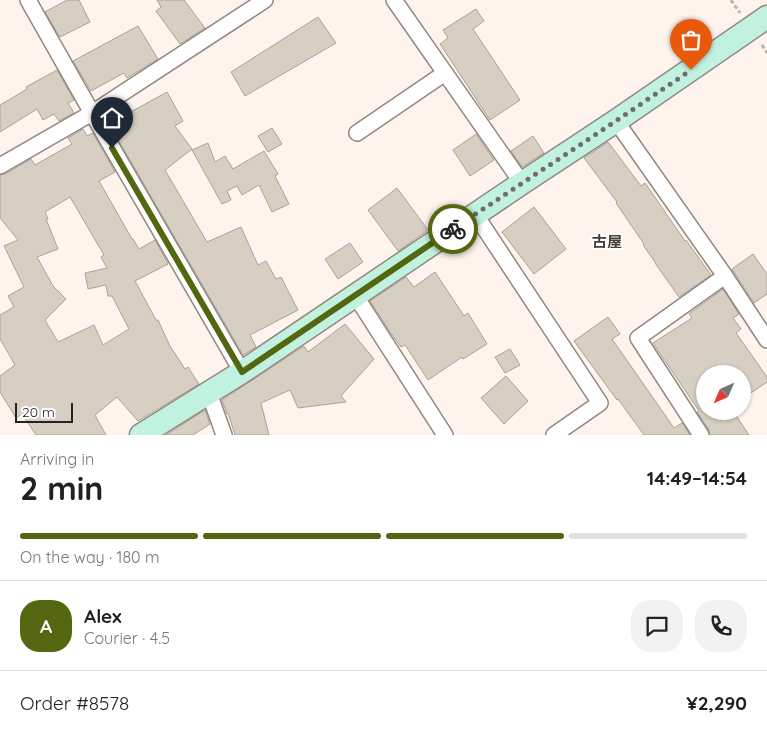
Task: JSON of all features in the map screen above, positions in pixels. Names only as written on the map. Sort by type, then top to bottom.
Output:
[{"type":"main road","points":[[141,435],[242,372],[522,182],[616,121],[767,17]]},
{"type":"street","points":[[28,0],[242,372]]},
{"type":"street","points":[[0,166],[92,113],[265,0]]},
{"type":"street","points":[[394,0],[522,182]]},
{"type":"street","points":[[357,133],[446,74]]},
{"type":"street","points":[[616,121],[725,276],[767,340]]},
{"type":"street","points":[[476,214],[600,402],[554,435]]},
{"type":"street","points":[[701,435],[638,338],[725,276]]},
{"type":"street","points":[[356,295],[445,435]]},
{"type":"street","points":[[209,393],[224,435]]},
{"type":"building","points":[[67,0],[79,0],[90,22],[60,37],[45,12]]},
{"type":"building","points":[[157,0],[184,0],[205,28],[180,44],[156,11],[161,7]]},
{"type":"building","points":[[476,9],[484,21],[473,29],[520,100],[490,120],[440,44],[448,38],[443,30]]},
{"type":"building","points":[[318,17],[336,43],[245,96],[231,72]]},
{"type":"building","points":[[138,26],[158,59],[127,78],[124,73],[91,91],[73,61]]},
{"type":"building","points":[[57,70],[74,100],[68,103],[74,113],[59,121],[54,114],[43,120],[37,109],[0,132],[0,105],[27,89],[26,87]]},
{"type":"building","points":[[167,92],[183,121],[175,126],[192,149],[165,170],[207,242],[241,227],[258,265],[266,261],[276,279],[281,277],[298,310],[250,335],[256,347],[243,355],[109,124]]},
{"type":"building","points":[[272,128],[282,144],[268,152],[258,136]]},
{"type":"building","points":[[83,129],[87,136],[93,133],[115,172],[99,181],[132,239],[139,249],[155,240],[168,264],[135,281],[156,320],[158,320],[170,346],[185,369],[188,367],[199,384],[138,421],[117,397],[95,415],[106,435],[36,435],[22,414],[16,418],[0,392],[0,376],[15,365],[0,339],[0,315],[14,307],[8,296],[24,287],[4,246],[18,240],[0,218],[0,175],[31,159],[35,165],[72,144],[68,138]],"holes":[[[70,197],[104,255],[101,257],[107,268],[85,273],[88,289],[106,285],[108,296],[112,296],[129,329],[103,345],[94,325],[58,342],[45,320],[66,299],[53,286],[37,257],[58,249],[45,212]]]},
{"type":"building","points":[[476,134],[494,160],[470,176],[453,150]]},
{"type":"building","points":[[533,136],[544,153],[522,167],[511,151]]},
{"type":"building","points":[[608,142],[641,186],[645,183],[711,275],[679,297],[643,245],[617,202],[584,158]]},
{"type":"building","points":[[208,143],[215,162],[225,156],[233,169],[264,151],[278,174],[275,176],[289,204],[272,212],[259,185],[242,195],[237,186],[227,191],[231,200],[222,204],[192,150]]},
{"type":"building","points":[[397,188],[428,230],[398,251],[368,210]]},
{"type":"building","points":[[534,207],[566,249],[534,274],[502,232]]},
{"type":"building","points":[[350,243],[363,262],[338,279],[325,259]]},
{"type":"building","points":[[753,254],[767,274],[767,294],[754,303],[732,269]]},
{"type":"building","points":[[435,272],[464,316],[468,313],[487,344],[463,359],[462,357],[428,380],[405,345],[401,347],[392,335],[370,301],[406,277],[414,287]]},
{"type":"building","points":[[723,289],[739,314],[733,318],[741,329],[736,333],[767,377],[767,382],[751,393],[751,365],[696,365],[696,407],[653,343],[692,318],[689,314]]},
{"type":"building","points":[[608,317],[620,334],[612,339],[674,428],[682,423],[690,435],[644,435],[574,341]]},
{"type":"building","points":[[345,324],[374,359],[341,396],[346,402],[298,408],[290,390],[261,403],[269,435],[235,435],[222,400],[304,346],[308,352]]},
{"type":"building","points":[[510,349],[520,365],[505,373],[495,357]]},
{"type":"building","points":[[506,376],[528,401],[504,424],[481,398]]},
{"type":"building","points":[[205,410],[210,424],[193,435],[166,435]]},
{"type":"building","points":[[702,420],[739,420],[749,435],[710,435]]},
{"type":"way so far","points":[[453,229],[691,70]]},
{"type":"district","name":"古屋","points":[[607,241]]},
{"type":"route","points":[[112,148],[242,372],[453,229]]}]
